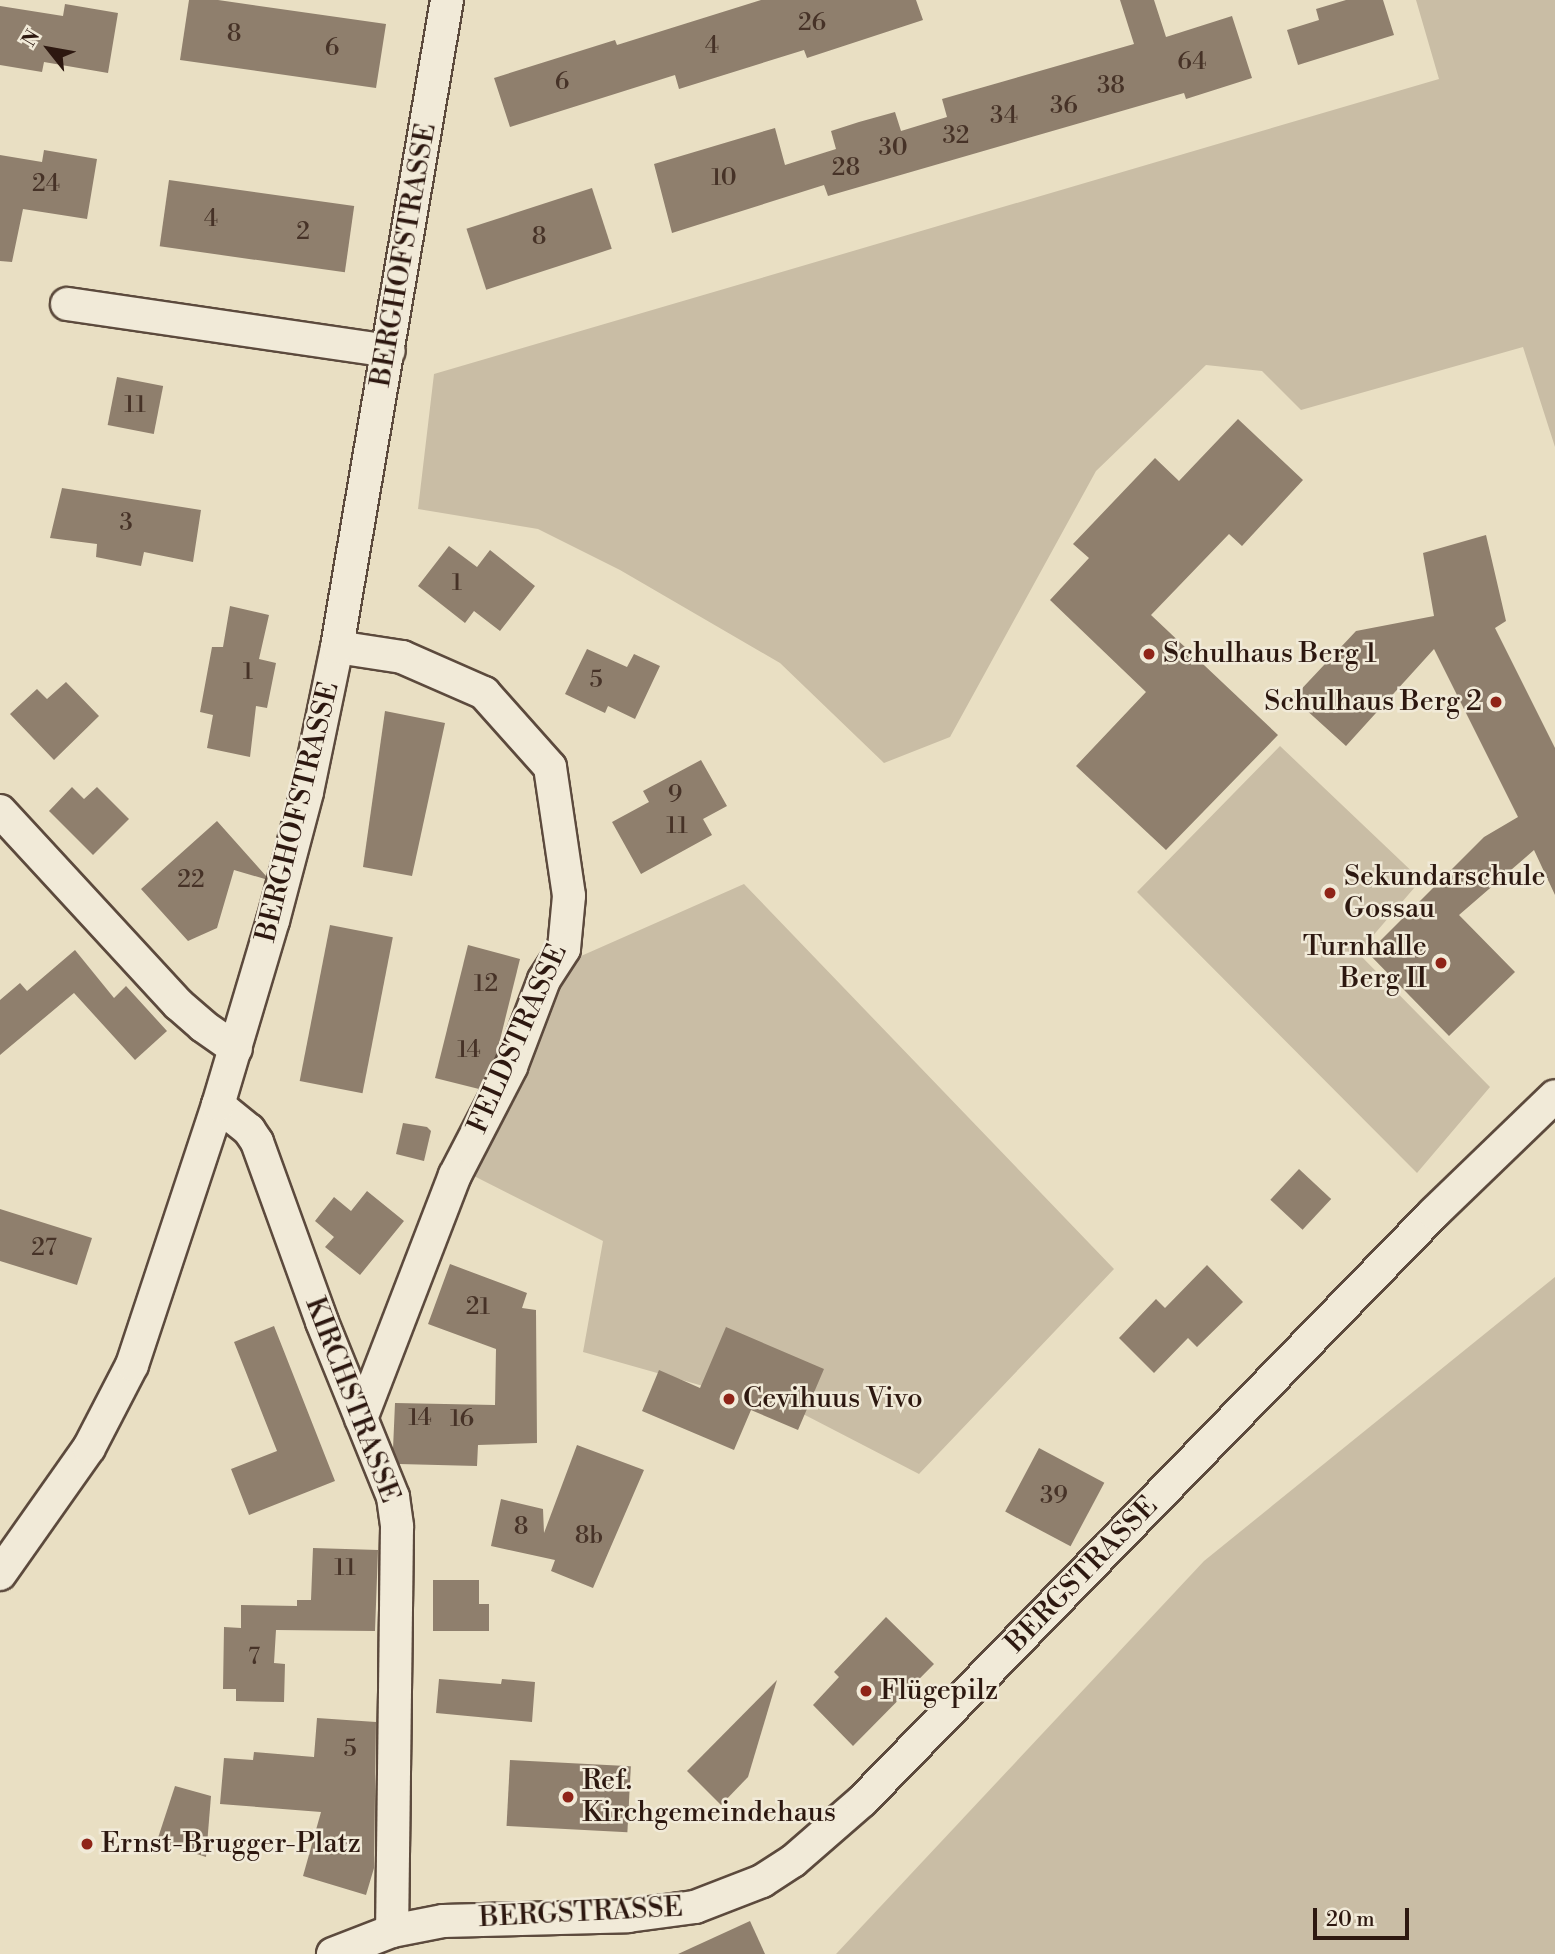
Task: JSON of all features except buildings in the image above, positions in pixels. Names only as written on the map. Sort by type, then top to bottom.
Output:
[{"type":"street","name":"BERGHOFSTRASSE","points":[[0,1574],[89,1448],[124,1385],[148,1324],[236,1049],[292,855],[337,647],[447,0]]},
{"type":"street","points":[[67,304],[389,351]]},
{"type":"street","name":"FELDSTRASSE","points":[[337,647],[402,657],[484,693],[550,767],[569,896],[564,949],[544,979],[511,1067],[455,1175],[361,1419]]},
{"type":"street","points":[[0,811],[178,1004],[236,1049]]},
{"type":"street","name":"BERGSTRASSE","points":[[333,1954],[392,1931],[475,1919],[662,1913],[729,1895],[762,1881],[793,1861],[862,1801],[1434,1213],[1555,1096]]},
{"type":"street","name":"KIRCHSTRASSE","points":[[218,1105],[249,1130],[257,1142],[322,1322],[393,1497],[397,1527],[392,1931]]},
{"type":"shaded area","points":[[1416,0],[1555,0],[1555,447],[1523,347],[1301,410],[1262,371],[1206,365],[1096,471],[950,737],[884,763],[780,663],[620,570],[538,529],[418,509],[434,374],[1439,79]]},
{"type":"shaded area","points":[[1280,746],[1421,880],[1358,953],[1490,1087],[1417,1173],[1137,892]]},
{"type":"shaded area","points":[[744,884],[1114,1269],[919,1474],[805,1415],[583,1352],[603,1241],[472,1175],[531,1058],[572,960]]},
{"type":"shaded area","points":[[1555,1277],[1555,1954],[836,1954],[1204,1561]]},
{"type":"place","name":"Schulhaus Berg 1","points":[[1149,654]]},
{"type":"place","name":"Schulhaus Berg 2","points":[[1496,702]]},
{"type":"place","name":"Sekundarschule Gossau","points":[[1330,893]]},
{"type":"place","name":"Turnhalle Berg II","points":[[1441,963]]},
{"type":"place","name":"Cevihuus Vivo","points":[[729,1399]]},
{"type":"place","name":"Flügepilz","points":[[866,1691]]},
{"type":"place","name":"Ref. Kirchgemeindehaus","points":[[568,1797]]},
{"type":"place","name":"Ernst-Brugger-Platz","points":[[87,1844]]}]
